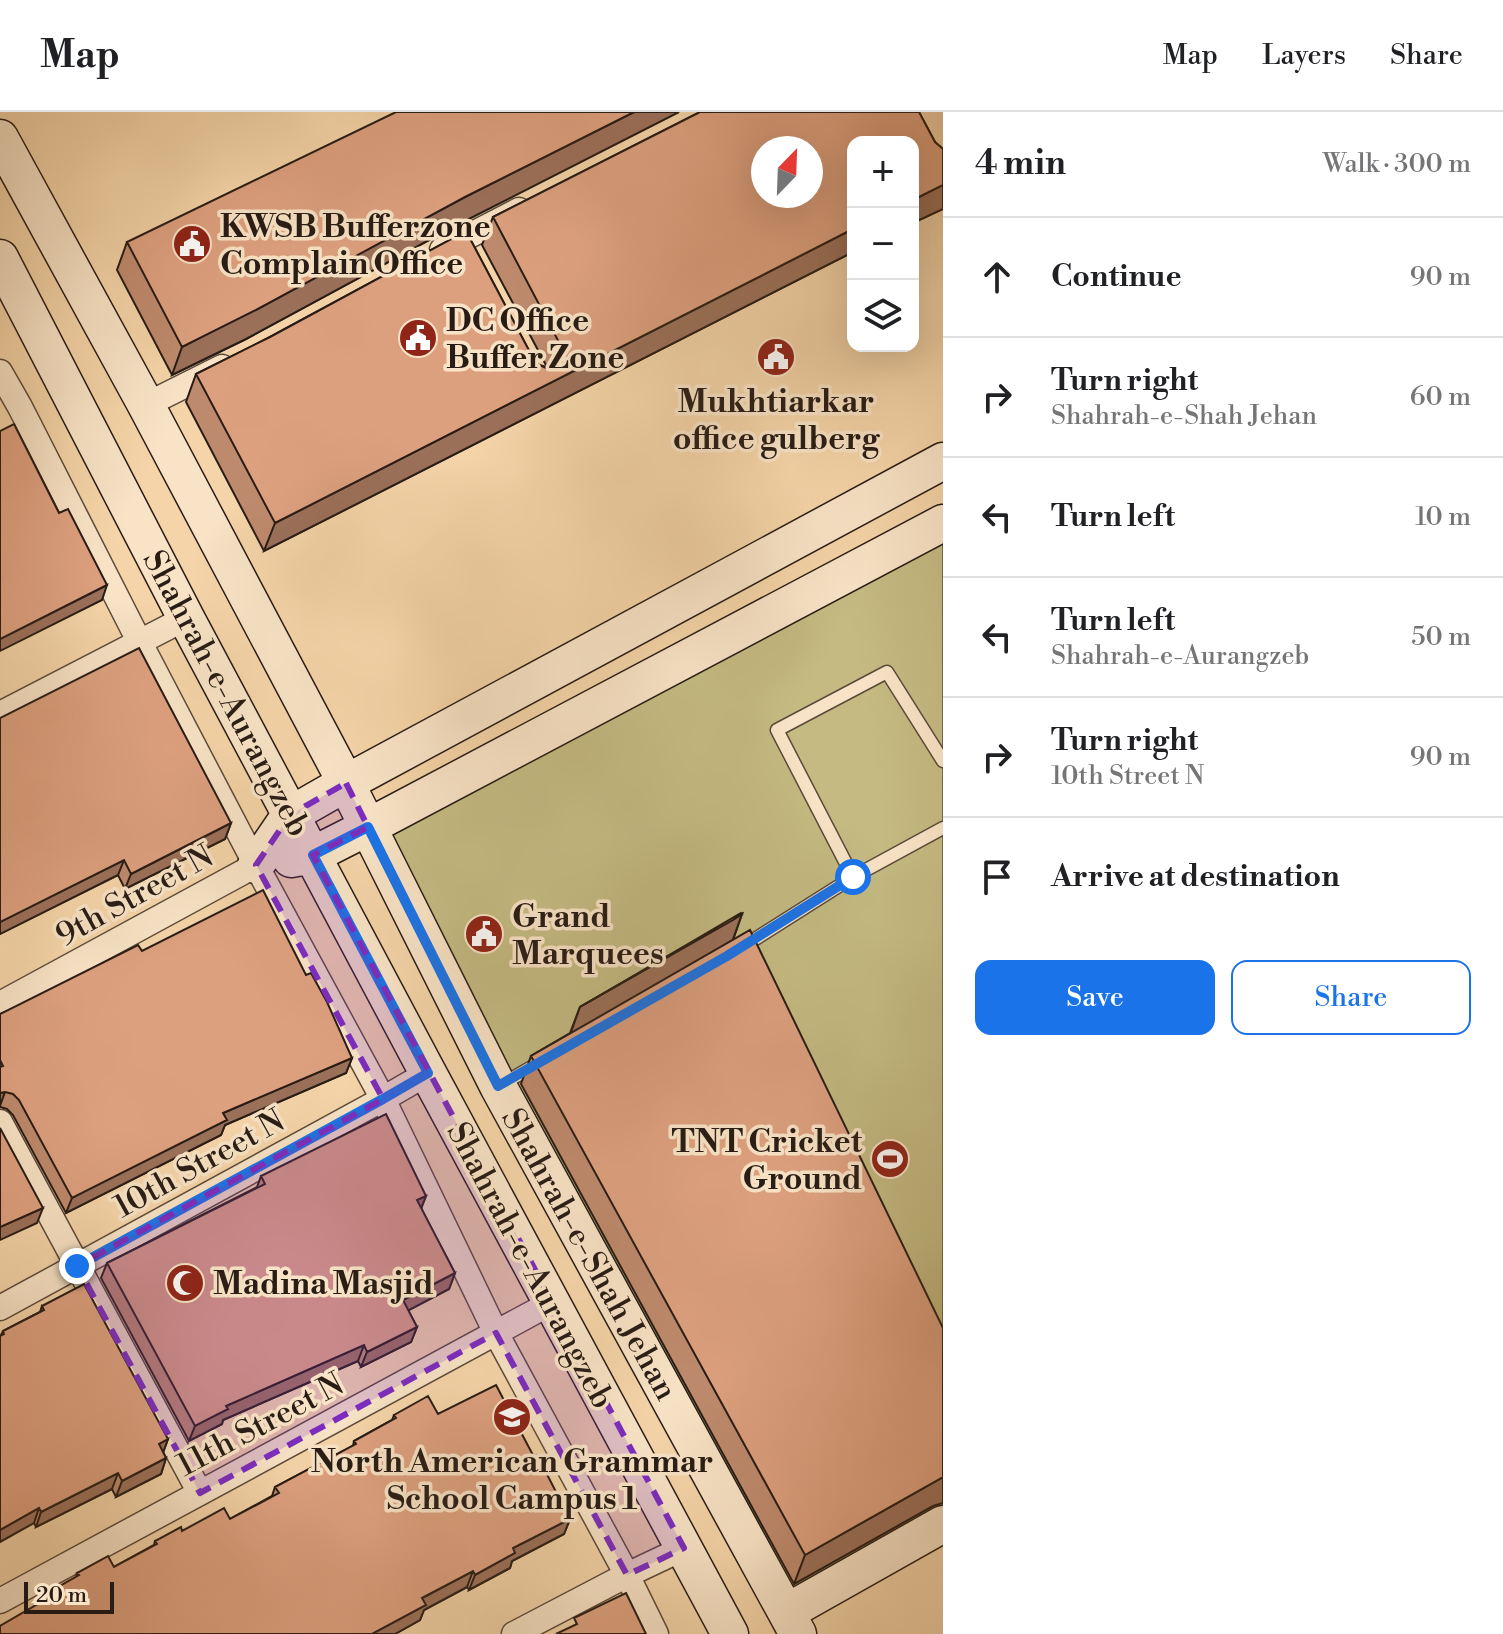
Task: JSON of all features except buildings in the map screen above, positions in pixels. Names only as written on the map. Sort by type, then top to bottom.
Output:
[{"type":"main road","name":"Shahrah-e-Aurangzeb","points":[[0,138],[146,405],[368,827]]},
{"type":"main road","name":"Shahrah-e-Aurangzeb","points":[[0,258],[290,815],[730,1634]]},
{"type":"main road","points":[[256,865],[290,815],[943,461]]},
{"type":"main road","points":[[256,865],[313,855],[943,523]]},
{"type":"main road","name":"Shahrah-e-Shah Jehan","points":[[368,827],[498,1086],[793,1623]]},
{"type":"main road","points":[[793,1623],[943,1524]]},
{"type":"street","points":[[420,261],[546,197]]},
{"type":"street","points":[[462,239],[476,265]]},
{"type":"street","points":[[146,405],[239,359]]},
{"type":"street","points":[[0,372],[10,412],[139,641],[383,1099],[496,1333],[656,1634]]},
{"type":"street","points":[[0,714],[186,618]]},
{"type":"street","name":"9th Street N","points":[[0,1004],[256,865]]},
{"type":"street","name":"10th Street N","points":[[0,1308],[428,1073]]},
{"type":"street","points":[[0,1122],[200,1493]]},
{"type":"street","name":"11th Street N","points":[[0,1601],[551,1303]]},
{"type":"street","points":[[514,1634],[684,1548]]},
{"type":"lane","points":[[853,877],[777,730],[887,672],[943,761]]},
{"type":"lane","points":[[727,956],[853,877],[943,828]]},
{"type":"lane","points":[[498,1086],[552,1056]]},
{"type":"highlighted area","points":[[346,783],[368,827],[313,855],[684,1548],[627,1575],[496,1333],[200,1493],[77,1266],[383,1099],[256,865],[290,815]]},
{"type":"shaded area","points":[[943,518],[943,1520],[777,1611],[367,829]]},
{"type":"place","name":"KWSB Bufferzone Complain Office","points":[[192,244]]},
{"type":"place","name":"DC Office Buffer Zone","points":[[418,338]]},
{"type":"place","name":"Mukhtiarkar office gulberg","points":[[776,357]]},
{"type":"place","name":"Grand Marquees","points":[[484,934]]},
{"type":"place","name":"TNT Cricket Ground","points":[[890,1159]]},
{"type":"place","name":"Madina Masjid","points":[[185,1283]]},
{"type":"place","name":"North American Grammar School Campus 1","points":[[512,1417]]},
{"type":"route","points":[[77,1266],[428,1073],[313,855],[368,827],[498,1086],[727,956],[853,877]]}]
